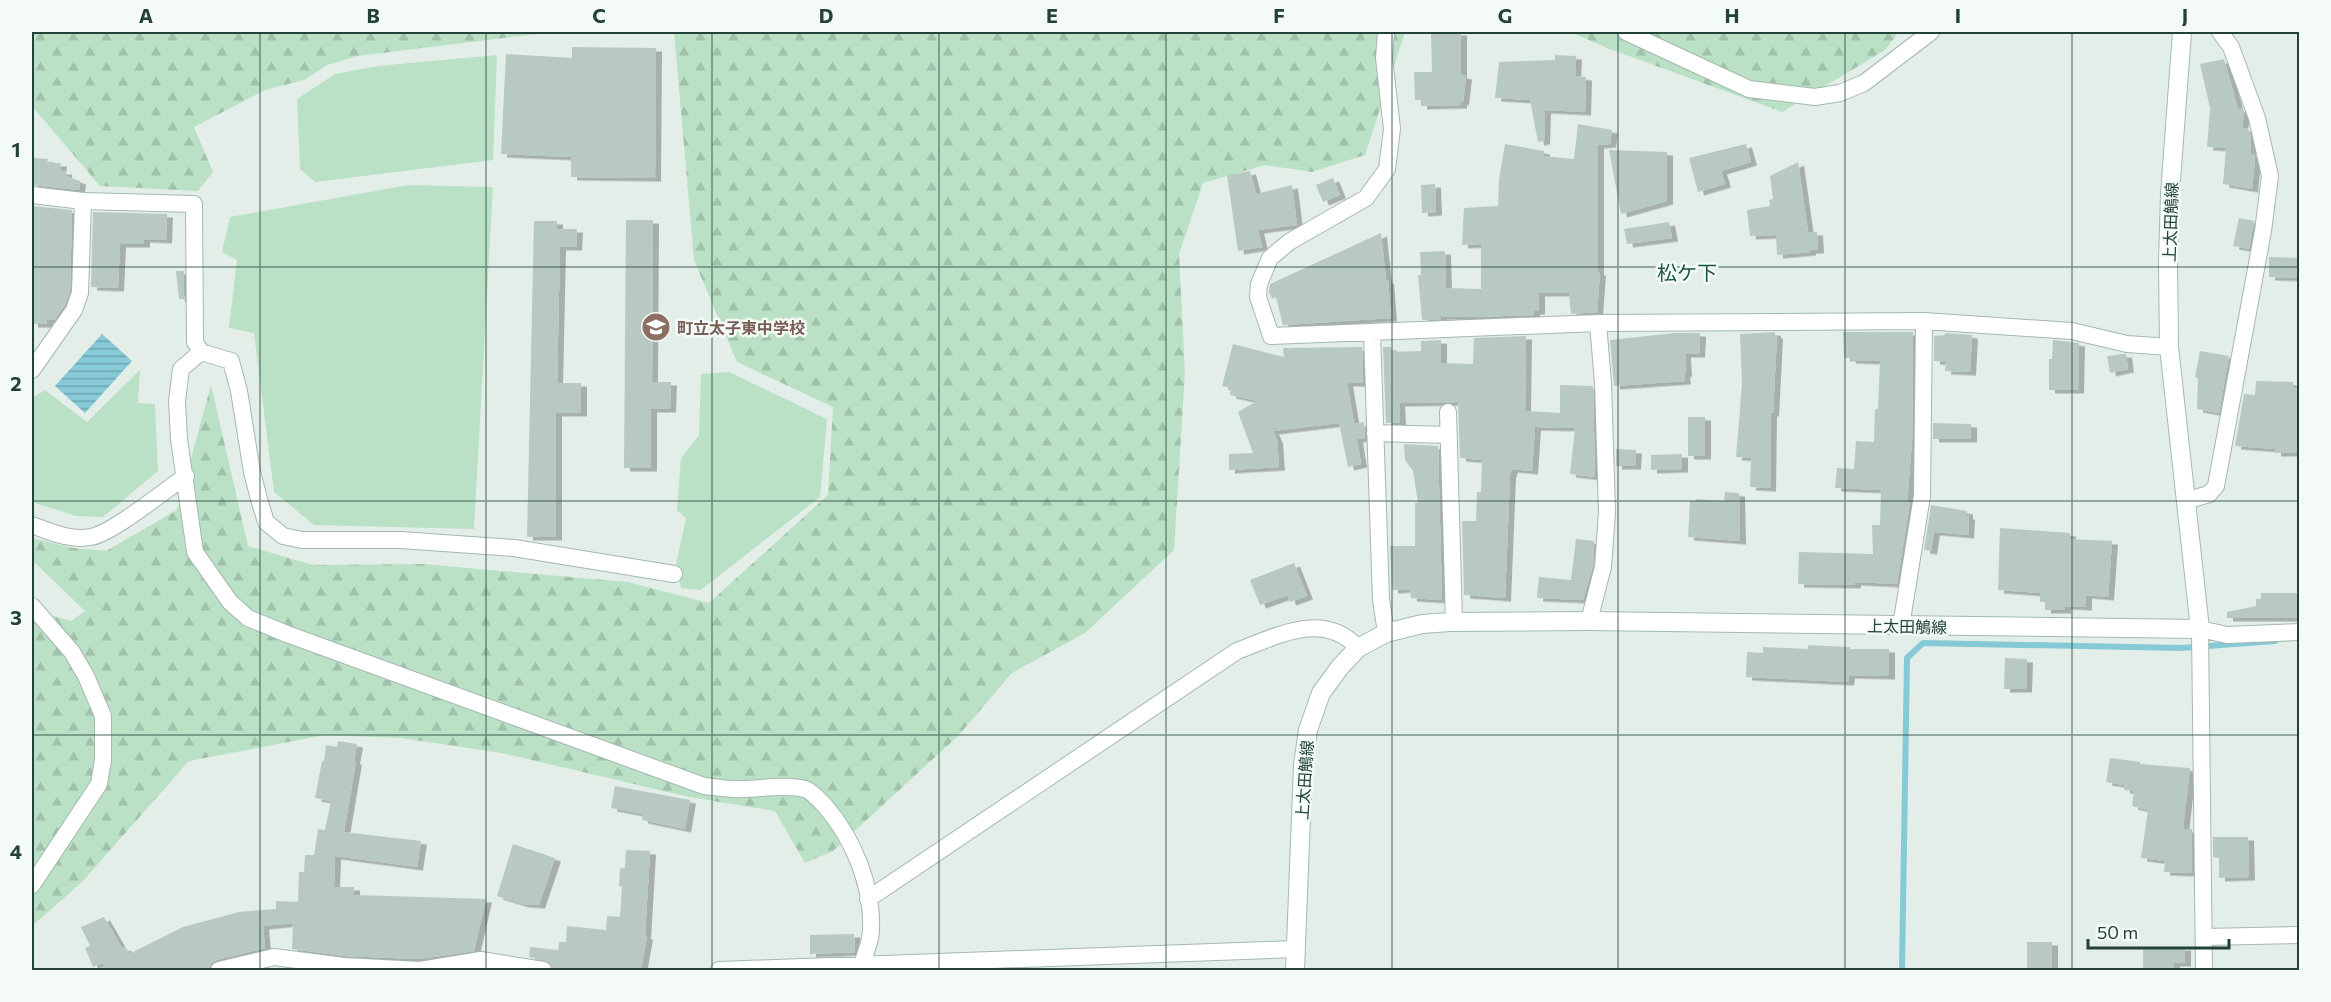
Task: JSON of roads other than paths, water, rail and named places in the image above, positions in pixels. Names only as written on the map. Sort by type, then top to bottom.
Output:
[{"type":"main road","name":"上太田鵤線","points":[[1295,970],[1303,765],[1308,730],[1321,693],[1340,667],[1358,648],[1386,633],[1422,624],[1454,622],[1589,621],[2200,629],[2169,346],[2170,194],[2182,32]]},
{"type":"street","points":[[1386,32],[1384,58],[1392,129],[1387,169],[1366,198],[1289,242],[1270,258],[1259,284],[1258,297],[1271,336],[1372,334],[1598,323],[1924,321],[2072,331],[2127,344],[2169,346]]},
{"type":"street","points":[[1626,32],[1749,89],[1815,97],[1840,93],[1864,83],[1931,32]]},
{"type":"street","points":[[2185,501],[2209,494],[2216,486],[2263,231],[2270,176],[2257,118],[2231,47],[2220,32]]},
{"type":"street","points":[[32,195],[83,201],[194,204],[195,342],[201,352],[231,361],[239,391],[252,472],[259,499],[266,522],[283,536],[302,540],[401,540],[514,548],[674,574]]},
{"type":"street","points":[[32,370],[74,310],[80,293],[83,201]]},
{"type":"street","points":[[1901,626],[1922,496],[1924,321]]},
{"type":"street","points":[[1589,621],[1603,567],[1607,512],[1603,383],[1598,323]]},
{"type":"street","points":[[1372,334],[1381,599],[1386,633]]},
{"type":"street","points":[[201,352],[181,369],[177,401],[179,439],[195,552],[225,596],[248,618],[704,786],[738,790],[772,787],[806,789],[829,811],[855,851],[868,899],[872,932],[862,967]]},
{"type":"street","points":[[1448,412],[1454,622]]},
{"type":"street","points":[[1375,434],[1449,435]]},
{"type":"street","points":[[32,525],[66,537],[91,537],[108,530],[186,476]]},
{"type":"street","points":[[32,606],[72,652],[104,716],[103,760],[99,784],[32,885]]},
{"type":"street","points":[[868,899],[1237,651],[1286,633],[1320,627],[1349,638],[1358,648]]},
{"type":"street","points":[[2204,970],[2200,629],[2227,635],[2300,632]]},
{"type":"street","points":[[2204,937],[2300,935]]},
{"type":"street","points":[[719,970],[862,967],[1296,949]]},
{"type":"street","points":[[219,970],[274,957],[345,968],[420,970],[481,960],[543,970]]},
{"type":"water","points":[[102,334],[132,361],[85,413],[55,386]]},
{"type":"waterway","points":[[1902,970],[1907,658],[1923,643],[2181,648],[2275,641]]},
{"type":"place","name":"町立太子東中学校","points":[[656,327]]},
{"type":"district","name":"松ケ下","points":[[1687,272]]}]
